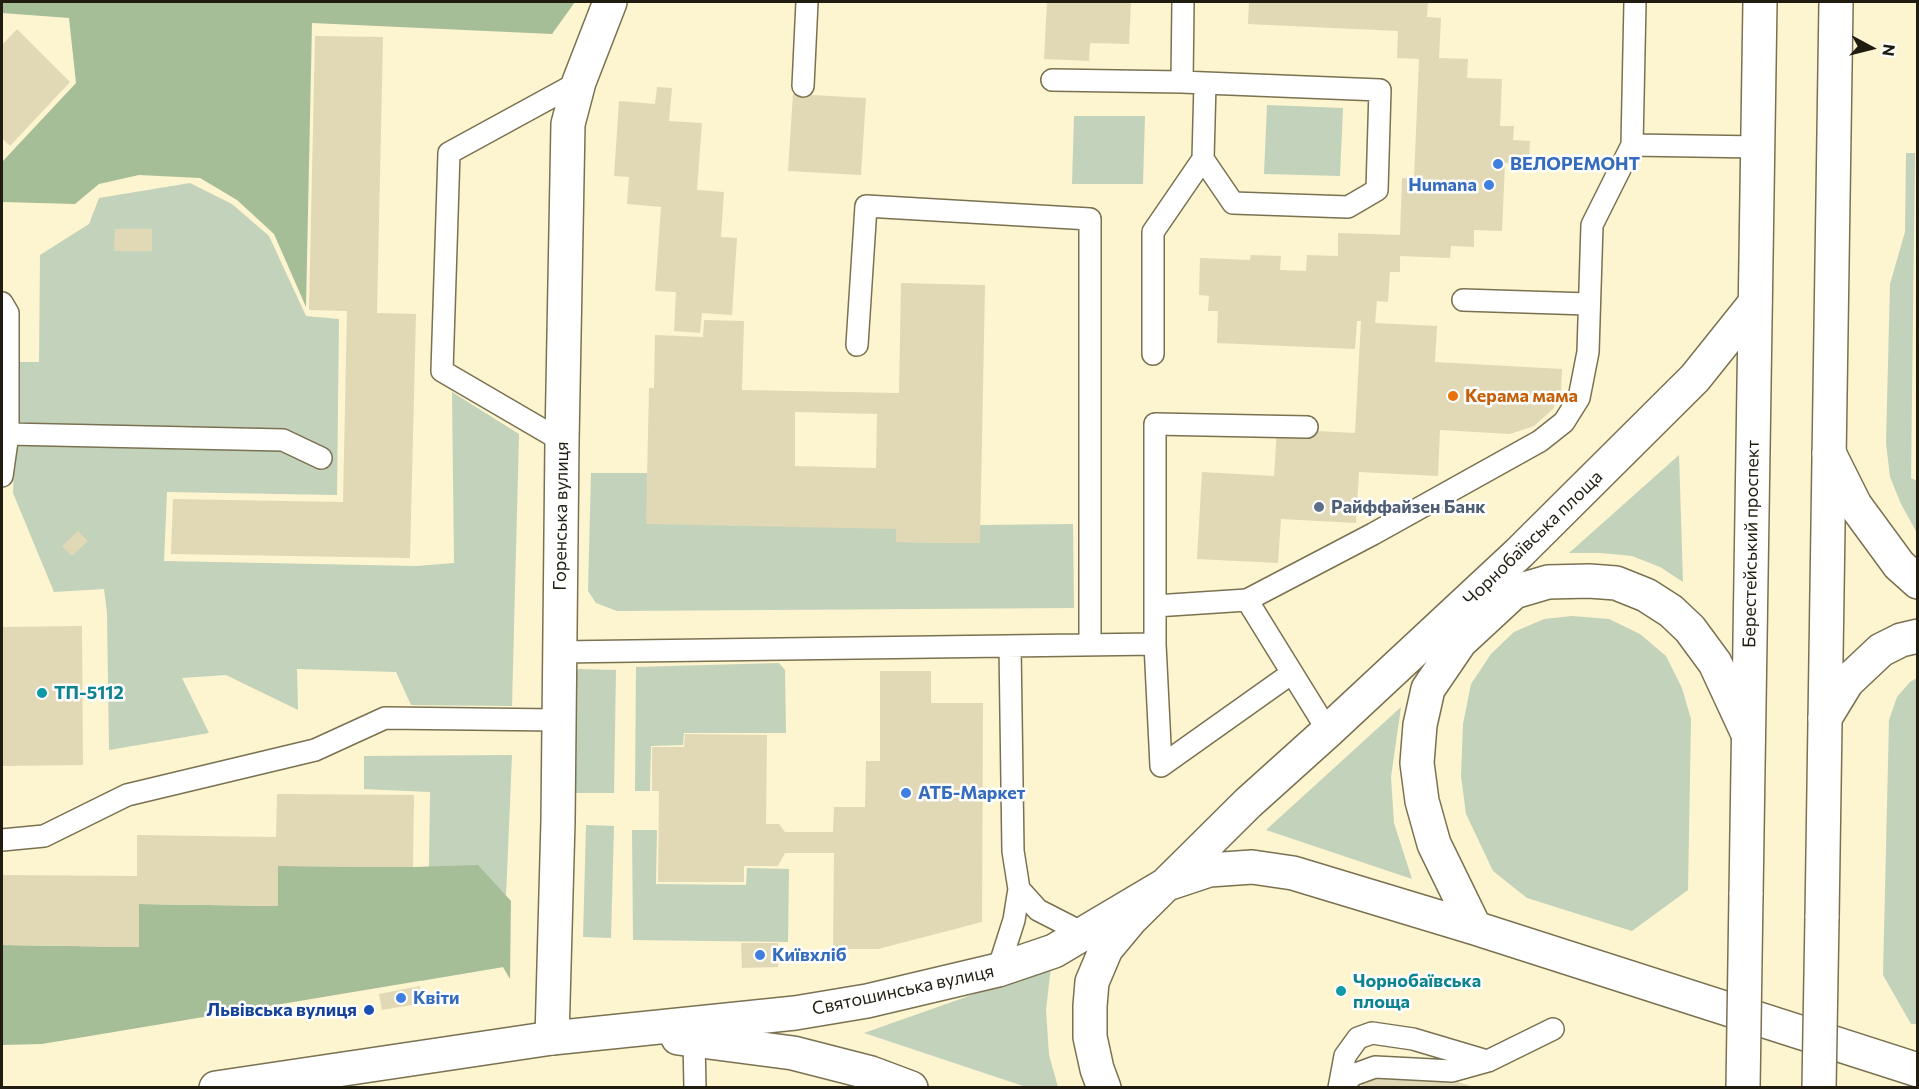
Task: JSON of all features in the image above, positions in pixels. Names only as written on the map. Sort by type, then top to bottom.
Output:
[{"type":"main road","name":"Горенська вулиця","points":[[552,1038],[568,124],[579,82],[610,2]]},
{"type":"main road","name":"Берестейський проспект","points":[[1743,1088],[1760,2]]},
{"type":"main road","points":[[1819,1088],[1836,2]]},
{"type":"main road","name":"Чорнобаївська площа","points":[[1104,1088],[1090,1037],[1092,982],[1106,949],[1131,919],[1248,803],[1519,553],[1695,378],[1755,303]]},
{"type":"main road","points":[[1829,453],[1855,505],[1899,565],[1917,582]]},
{"type":"main road","name":"Чорнобаївська площа","points":[[1475,928],[1434,844],[1422,801],[1417,763],[1420,725],[1428,689],[1460,642],[1514,592],[1548,582],[1616,583],[1646,595],[1671,610],[1690,629],[1715,663],[1748,734]]},
{"type":"main road","points":[[1824,718],[1847,682],[1881,650],[1901,640],[1917,636]]},
{"type":"main road","name":"Чорнобаївська площа","points":[[1167,884],[1209,870],[1252,867],[1293,873],[1475,928],[1917,1070]]},
{"type":"main road","name":"Святошинська вулиця","points":[[216,1088],[552,1038],[795,1013],[867,1001],[998,970],[1054,951],[1167,884]]},
{"type":"main road","name":"Святошинська вулиця","points":[[620,1032],[793,1053],[869,1080],[911,1088]]},
{"type":"lane","points":[[803,86],[807,2]]},
{"type":"lane","points":[[1182,82],[1184,2]]},
{"type":"lane","points":[[1155,606],[1247,600],[1373,534],[1519,453],[1540,441],[1564,422],[1579,398],[1588,352],[1592,225],[1632,145],[1635,2]]},
{"type":"lane","points":[[1052,80],[1182,82],[1380,90],[1377,190],[1348,207],[1233,203],[1203,159]]},
{"type":"lane","points":[[562,441],[442,371],[449,153],[579,82]]},
{"type":"lane","points":[[1153,354],[1153,232],[1203,159],[1205,83]]},
{"type":"lane","points":[[1632,145],[1758,147]]},
{"type":"lane","points":[[858,345],[866,207],[1090,219],[1090,645]]},
{"type":"lane","points":[[1463,300],[1588,304]]},
{"type":"lane","points":[[2,303],[8,313],[8,434],[2,476]]},
{"type":"lane","points":[[1292,673],[1161,766],[1155,644],[1155,424],[1307,427]]},
{"type":"lane","points":[[8,434],[283,440],[321,458]]},
{"type":"lane","points":[[1247,600],[1328,731]]},
{"type":"lane","points":[[559,652],[1155,644]]},
{"type":"lane","points":[[998,970],[1014,920],[1018,890],[1013,851],[1010,646]]},
{"type":"lane","points":[[2,840],[44,836],[127,795],[315,750],[385,718],[558,720]]},
{"type":"lane","points":[[1018,890],[1038,910],[1083,933]]},
{"type":"lane","points":[[1340,1088],[1353,1075],[1375,1067],[1452,1071],[1488,1061],[1553,1029]]},
{"type":"lane","points":[[1340,1088],[1345,1056],[1358,1038],[1372,1033],[1400,1036],[1488,1061]]},
{"type":"lane","points":[[694,1040],[695,1088]]},
{"type":"green space","points":[[2,2],[575,2],[552,34],[312,23],[306,307],[274,234],[237,200],[200,178],[139,175],[99,184],[75,204],[2,202],[2,162],[76,83],[69,18],[2,13]]},
{"type":"green space","points":[[1267,105],[1343,108],[1340,176],[1264,174]]},
{"type":"green space","points":[[1074,116],[1145,116],[1143,184],[1072,184]]},
{"type":"green space","points":[[1906,153],[1915,153],[1911,478],[1917,481],[1917,533],[1901,504],[1890,477],[1886,443],[1890,284],[1905,232]]},
{"type":"green space","points":[[190,183],[232,204],[269,236],[306,316],[339,319],[337,495],[167,492],[164,561],[416,566],[454,563],[452,392],[519,434],[512,706],[411,705],[396,672],[297,669],[298,710],[226,675],[182,678],[209,733],[109,750],[107,613],[104,589],[54,592],[13,493],[18,362],[39,362],[40,255],[89,224],[99,198]]},
{"type":"green space","points":[[1679,455],[1683,582],[1660,567],[1632,556],[1569,553]]},
{"type":"green space","points":[[591,473],[647,473],[896,529],[896,542],[979,543],[980,525],[1073,524],[1074,608],[617,611],[596,603],[588,591]]},
{"type":"green space","points":[[1572,616],[1609,619],[1640,634],[1666,656],[1682,688],[1691,719],[1688,890],[1632,931],[1527,898],[1493,871],[1466,814],[1461,776],[1463,724],[1471,684],[1491,654],[1514,632],[1544,619]]},
{"type":"green space","points":[[779,663],[785,670],[786,733],[684,733],[683,745],[651,746],[650,791],[635,791],[636,667]]},
{"type":"green space","points":[[578,669],[616,670],[614,793],[571,793],[572,678]]},
{"type":"green space","points":[[1917,678],[1918,1024],[1911,1024],[1883,975],[1889,720],[1897,697],[1910,682]]},
{"type":"green space","points":[[1401,707],[1391,777],[1394,823],[1412,879],[1266,830]]},
{"type":"green space","points":[[512,755],[503,967],[421,981],[429,862],[430,792],[364,789],[364,756]]},
{"type":"green space","points":[[586,825],[614,826],[611,938],[583,937]]},
{"type":"green space","points":[[632,830],[657,830],[656,884],[746,885],[747,868],[789,869],[788,942],[633,940]]},
{"type":"green space","points":[[478,865],[511,901],[510,979],[503,967],[42,1044],[2,1045],[2,945],[138,947],[139,904],[277,906],[278,866]]},
{"type":"green space","points":[[1051,967],[1046,1010],[1049,1055],[1058,1087],[1026,1087],[864,1033]]},
{"type":"building","points":[[1047,2],[1131,2],[1129,44],[1090,43],[1089,61],[1044,59]]},
{"type":"building","points":[[1249,2],[1428,2],[1427,17],[1441,18],[1439,58],[1468,59],[1467,78],[1502,79],[1500,126],[1514,126],[1513,140],[1530,141],[1529,164],[1505,163],[1502,231],[1474,230],[1474,247],[1451,246],[1450,258],[1400,256],[1400,272],[1390,272],[1388,302],[1377,301],[1375,323],[1437,326],[1435,362],[1562,369],[1561,392],[1553,409],[1534,426],[1510,434],[1440,430],[1438,476],[1359,472],[1356,523],[1281,519],[1278,563],[1197,559],[1202,472],[1274,476],[1277,429],[1355,433],[1361,321],[1357,321],[1355,349],[1217,343],[1218,311],[1208,311],[1209,296],[1199,295],[1200,258],[1250,260],[1251,255],[1281,256],[1280,270],[1306,271],[1307,255],[1338,256],[1338,233],[1400,235],[1402,178],[1414,179],[1419,59],[1397,58],[1398,31],[1248,24]]},
{"type":"building","points":[[17,29],[70,82],[10,146],[2,138],[2,45]]},
{"type":"building","points":[[315,36],[383,37],[377,313],[416,314],[410,558],[171,554],[173,499],[343,502],[347,311],[309,310]]},
{"type":"building","points":[[657,87],[672,88],[669,121],[702,123],[697,190],[724,192],[721,237],[737,238],[732,315],[702,313],[700,333],[674,331],[676,292],[655,291],[661,207],[627,204],[629,177],[614,176],[619,101],[655,104]]},
{"type":"building","points":[[793,94],[866,98],[861,175],[788,171]]},
{"type":"building","points":[[115,229],[152,229],[152,251],[114,251]]},
{"type":"building","points":[[901,283],[985,285],[980,543],[896,542],[896,529],[646,524],[649,388],[654,388],[655,335],[703,337],[704,320],[744,321],[742,390],[899,393]],"holes":[[[795,412],[877,414],[876,468],[795,466]]]},
{"type":"building","points":[[78,531],[88,541],[72,556],[62,546]]},
{"type":"building","name":"ТП-5112","points":[[82,626],[83,765],[2,766],[2,627]]},
{"type":"building","points":[[880,671],[931,671],[931,703],[983,703],[982,922],[878,949],[833,949],[834,853],[785,853],[778,866],[744,866],[744,882],[658,882],[659,791],[652,791],[652,747],[684,747],[685,734],[767,735],[766,824],[779,824],[785,832],[833,832],[834,807],[865,807],[866,761],[880,761]]},
{"type":"building","points":[[277,794],[414,795],[413,867],[278,866],[278,906],[139,904],[139,947],[2,945],[2,875],[137,876],[137,835],[276,837]]},
{"type":"building","name":"Київхліб","points":[[741,943],[778,943],[778,967],[742,968]]},
{"type":"building","name":"Квіти","points":[[420,986],[423,1003],[382,1010],[379,994]]},
{"type":"building","points":[[1362,1078],[1458,1082],[1474,1087],[1362,1088]]},
{"type":"place","name":"ВЕЛОРЕМОНТ","points":[[1498,164]]},
{"type":"place","name":"Humana","points":[[1489,185]]},
{"type":"place","name":"Керама мама","points":[[1453,396]]},
{"type":"place","name":"Райффайзен Банк","points":[[1319,507]]},
{"type":"place","name":"ТП-5112","points":[[42,693]]},
{"type":"place","name":"АТБ-Маркет","points":[[906,793]]},
{"type":"place","name":"Київхліб","points":[[760,955]]},
{"type":"place","name":"Чорнобаївська площа","points":[[1341,991]]},
{"type":"place","name":"Квіти","points":[[401,998]]},
{"type":"place","name":"Львівська вулиця","points":[[369,1010]]}]
